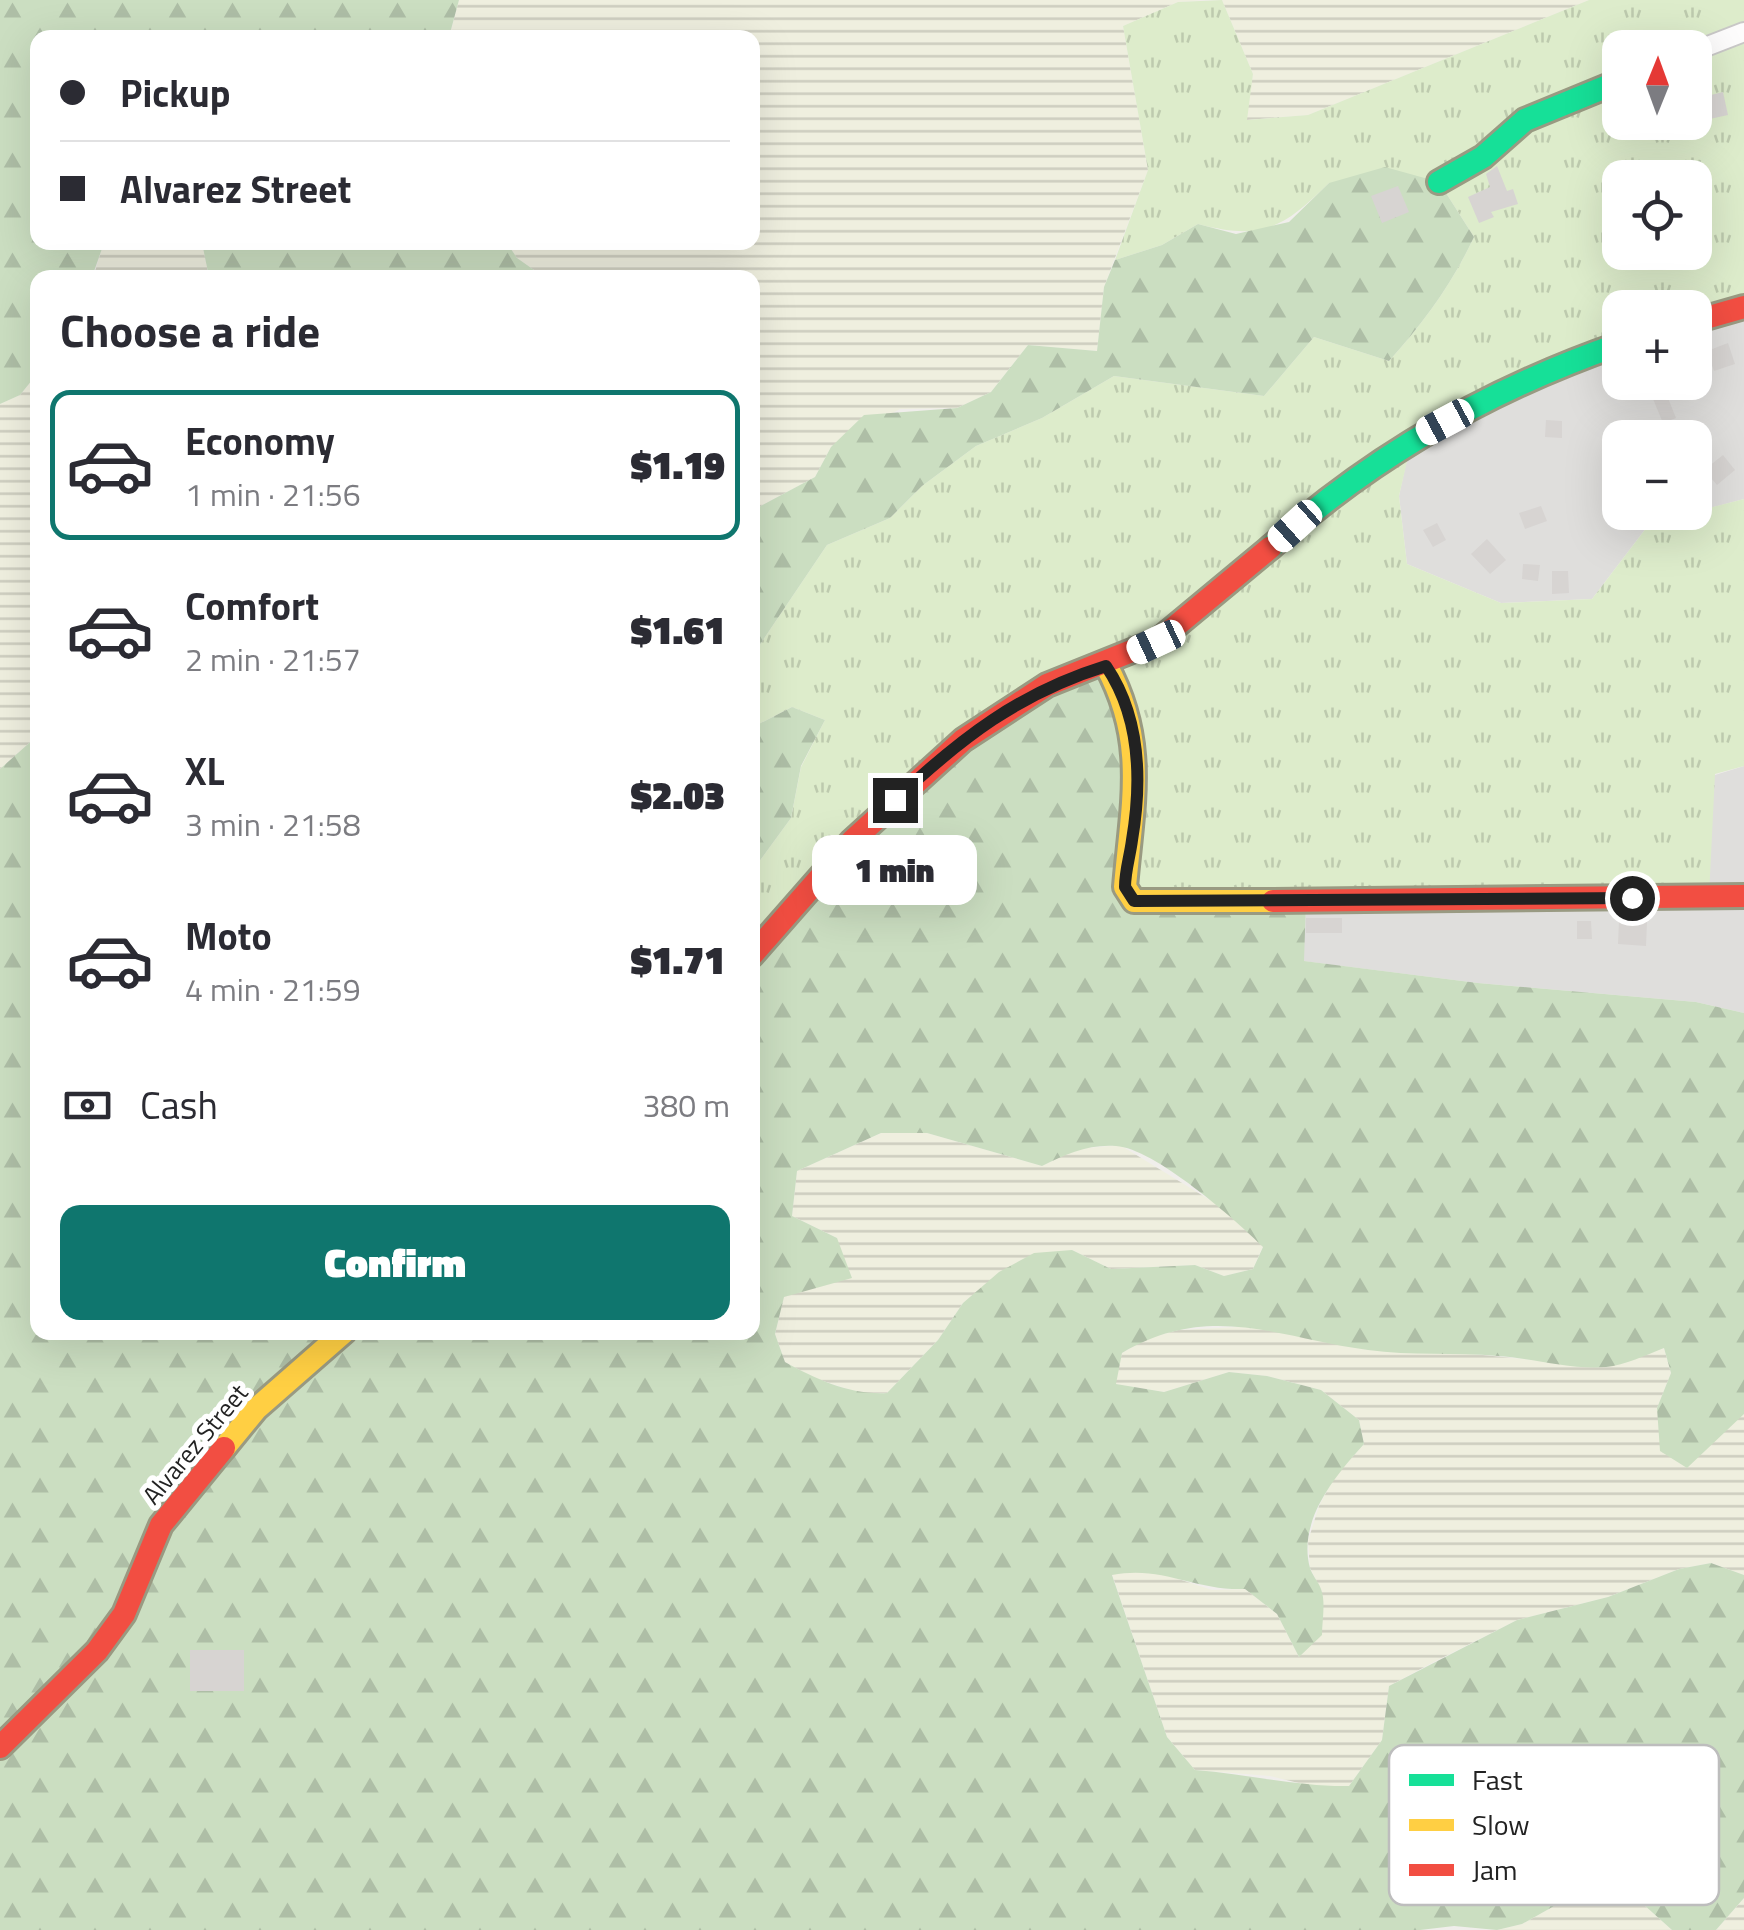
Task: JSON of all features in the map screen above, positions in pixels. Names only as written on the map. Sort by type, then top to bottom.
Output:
[{"type":"street","points":[[1712,44],[1744,32]]},
{"type":"street","points":[[1439,182],[1483,157],[1525,120],[1602,88]]},
{"type":"street","points":[[1712,316],[1744,307]]},
{"type":"street","points":[[760,945],[838,852],[952,746],[1050,683],[1106,666],[1156,642],[1295,526],[1411,440],[1546,367],[1602,350]]},
{"type":"street","points":[[1106,666],[1122,689],[1132,726],[1138,783],[1125,887],[1134,901],[1437,902],[1744,896]]},
{"type":"street","name":"Alvarez Street","points":[[0,1747],[98,1651],[124,1614],[160,1525],[256,1408],[335,1340]]},
{"type":"shaded area","points":[[1744,309],[1744,499],[1712,507],[1712,420],[1602,420],[1602,530],[1645,530],[1592,599],[1501,603],[1407,564],[1399,496],[1411,440],[1602,353],[1602,400],[1712,400],[1712,318]]},
{"type":"shaded area","points":[[1744,766],[1744,1013],[1696,1002],[1478,983],[1303,961],[1306,902]]},
{"type":"green space","points":[[0,0],[459,0],[451,30],[30,30],[30,250],[102,250],[94,270],[30,270],[30,383],[20,395],[0,404]]},
{"type":"green space","points":[[459,0],[1205,0],[1178,2],[1123,26],[1148,170],[1104,287],[1097,351],[1028,345],[991,392],[957,408],[900,409],[831,447],[815,477],[760,506],[760,270],[534,270],[512,250],[760,250],[760,30],[451,30]]},
{"type":"green space","points":[[1222,0],[1589,0],[1308,115],[1246,120],[1253,74]]},
{"type":"green space","points":[[1222,0],[1253,74],[1247,120],[1308,115],[1589,0],[1744,0],[1744,307],[1712,316],[1712,290],[1602,290],[1602,352],[1412,440],[1399,496],[1407,564],[1501,603],[1592,599],[1645,530],[1712,530],[1712,507],[1744,499],[1744,766],[1715,774],[1709,896],[1437,902],[760,954],[760,860],[791,818],[801,767],[825,720],[792,707],[760,723],[760,645],[827,545],[890,518],[922,486],[976,446],[1042,418],[1114,376],[1264,396],[1314,337],[1389,361],[1436,302],[1474,237],[1439,182],[1329,183],[1298,211],[1271,227],[1239,231],[1198,224],[1162,245],[1115,260],[1148,170],[1123,26],[1178,2]]},
{"type":"green space","points":[[1385,167],[1439,182],[1474,237],[1436,302],[1389,361],[1314,337],[1264,396],[1114,376],[1042,418],[976,446],[922,486],[890,518],[827,545],[760,645],[760,506],[815,477],[831,447],[864,415],[957,408],[991,392],[1028,345],[1097,351],[1104,287],[1115,260],[1162,245],[1198,224],[1236,234],[1289,222],[1329,183]]},
{"type":"green space","points":[[102,250],[203,250],[208,270],[95,270]]},
{"type":"green space","points":[[203,250],[512,250],[534,270],[208,270]]},
{"type":"green space","points":[[30,383],[30,742],[0,769],[0,404],[20,395]]},
{"type":"green space","points":[[1106,665],[1122,689],[1128,895],[1306,902],[1304,961],[1478,983],[1696,1002],[1744,1013],[1744,1414],[1687,1468],[1660,1451],[1657,1408],[1671,1373],[1664,1348],[1621,1364],[1593,1367],[1498,1356],[1368,1350],[1274,1332],[1215,1326],[1154,1337],[1122,1353],[1116,1384],[1164,1392],[1229,1372],[1267,1376],[1321,1390],[1359,1420],[1364,1444],[1331,1484],[1314,1516],[1307,1550],[1323,1600],[1322,1635],[1299,1657],[1277,1614],[1245,1589],[1147,1573],[1112,1575],[1167,1737],[1195,1770],[1349,1786],[1382,1740],[1389,1686],[1517,1620],[1608,1597],[1679,1569],[1711,1563],[1744,1575],[1744,1898],[1716,1930],[1672,1930],[1644,1905],[1719,1905],[1719,1745],[1389,1745],[1389,1905],[1556,1905],[1522,1924],[1497,1930],[1454,1926],[1420,1930],[0,1930],[0,769],[30,742],[30,1340],[760,1340],[760,945],[952,747]],"holes":[[[881,1133],[927,1133],[1042,1166],[1087,1148],[1116,1146],[1132,1150],[1194,1187],[1263,1247],[1253,1269],[1224,1276],[1195,1265],[1111,1269],[1072,1250],[1034,1253],[999,1272],[963,1303],[938,1340],[887,1393],[860,1392],[834,1385],[785,1362],[775,1334],[784,1297],[852,1278],[837,1238],[792,1216],[797,1171]]]},
{"type":"green space","points":[[792,707],[825,720],[801,766],[791,818],[760,860],[760,723]]},
{"type":"green space","points":[[881,1133],[927,1133],[1042,1166],[1076,1149],[1120,1145],[1223,1208],[1263,1246],[1253,1269],[1224,1276],[1195,1265],[1111,1269],[1072,1250],[963,1303],[938,1340],[887,1393],[863,1394],[814,1378],[785,1362],[775,1334],[784,1296],[837,1238],[792,1216],[797,1171]]},
{"type":"green space","points":[[1260,1326],[1369,1350],[1452,1352],[1606,1367],[1664,1348],[1671,1373],[1657,1408],[1732,1422],[1744,1414],[1744,1575],[1711,1563],[1679,1569],[1608,1597],[1517,1620],[1428,1665],[1389,1686],[1382,1740],[1349,1786],[1311,1786],[1270,1776],[1195,1770],[1167,1737],[1112,1574],[1151,1570],[1212,1590],[1245,1589],[1277,1614],[1299,1657],[1322,1592],[1310,1568],[1308,1541],[1319,1506],[1335,1476],[1364,1444],[1359,1420],[1321,1390],[1267,1376],[1229,1372],[1164,1392],[1115,1384],[1122,1353],[1146,1339],[1178,1330]]},
{"type":"green space","points":[[1744,1898],[1744,1930],[1716,1930],[1738,1905]]},
{"type":"green space","points":[[1556,1905],[1644,1905],[1672,1930],[1497,1930],[1522,1924]]},
{"type":"building","points":[[1723,92],[1728,115],[1712,118],[1712,95]]},
{"type":"building","points":[[1497,166],[1507,191],[1513,189],[1518,204],[1491,212],[1494,217],[1479,223],[1468,197],[1490,187],[1486,174]]},
{"type":"building","points":[[1398,186],[1409,212],[1382,223],[1371,196]]},
{"type":"building","points":[[1728,343],[1735,364],[1714,371],[1712,349]]},
{"type":"building","points":[[1653,400],[1669,400],[1676,418],[1662,420]]},
{"type":"building","points":[[1546,420],[1562,421],[1562,438],[1545,437]]},
{"type":"building","points":[[1723,455],[1735,470],[1717,485],[1712,479],[1712,464]]},
{"type":"building","points":[[1541,506],[1547,521],[1525,529],[1519,513]]},
{"type":"building","points":[[1437,523],[1446,540],[1433,547],[1423,530]]},
{"type":"building","points":[[1487,539],[1506,560],[1490,574],[1471,554]]},
{"type":"building","points":[[1523,564],[1540,565],[1538,581],[1522,579]]},
{"type":"building","points":[[1552,571],[1568,571],[1569,593],[1552,594]]},
{"type":"building","points":[[1306,918],[1342,918],[1342,933],[1306,933]]},
{"type":"building","points":[[1577,921],[1591,921],[1592,939],[1577,939]]},
{"type":"building","points":[[1619,921],[1647,922],[1646,946],[1618,944]]},
{"type":"building","points":[[190,1650],[244,1650],[244,1691],[190,1691]]},
{"type":"traffic: fast","points":[[1439,182],[1483,157],[1525,120],[1602,88]]},
{"type":"traffic: fast","points":[[1271,547],[1350,483],[1435,428],[1525,382],[1602,351]]},
{"type":"traffic: slow","points":[[1106,665],[1128,720],[1132,747],[1133,801],[1125,887],[1134,901],[1273,901]]},
{"type":"traffic: slow","points":[[224,1448],[256,1409],[335,1340]]},
{"type":"traffic: jam","points":[[1712,316],[1744,307]]},
{"type":"traffic: jam","points":[[760,946],[852,841],[963,740],[1047,685],[1159,640],[1271,547]]},
{"type":"traffic: jam","points":[[1273,901],[1744,896]]},
{"type":"traffic: jam","points":[[0,1747],[97,1651],[124,1614],[161,1525],[224,1448]]},
{"type":"route","points":[[895,800],[952,746],[1050,683],[1106,666],[1122,689],[1132,726],[1138,783],[1125,887],[1134,901],[1632,898]]}]
